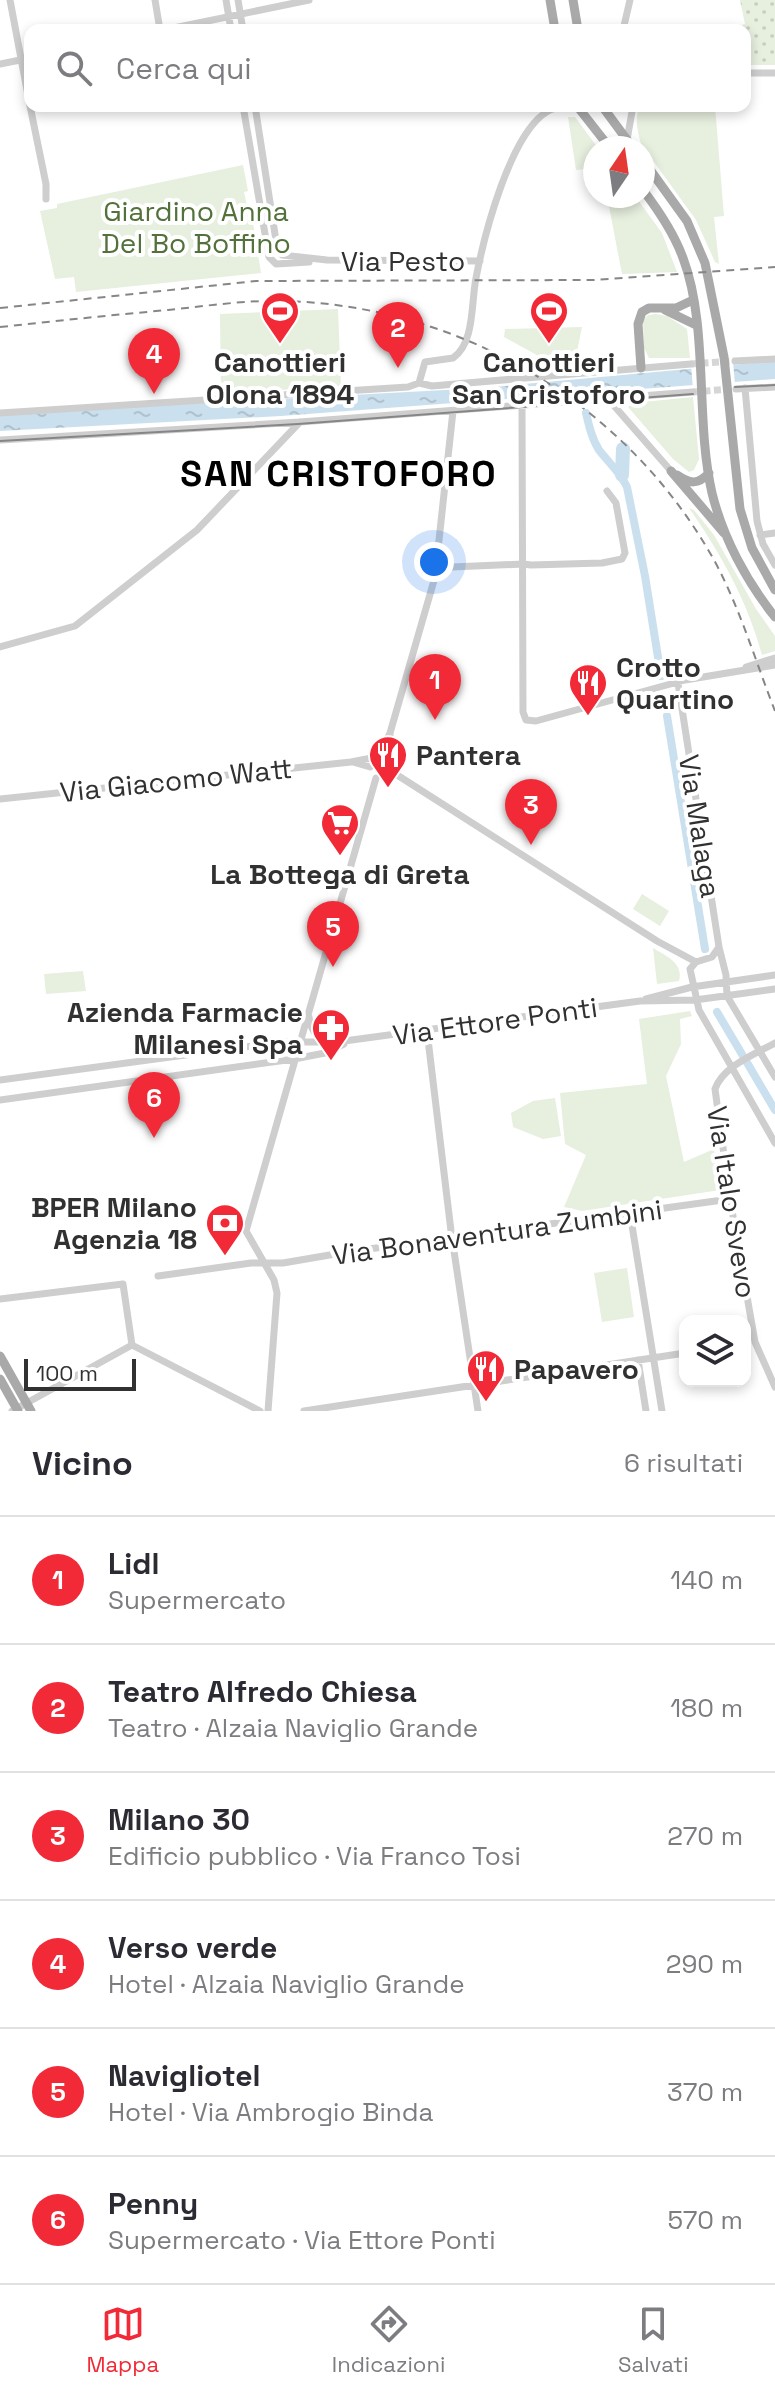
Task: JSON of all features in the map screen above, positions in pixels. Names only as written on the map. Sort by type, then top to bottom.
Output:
[{"type":"main road","points":[[550,0],[554,24]]},
{"type":"main road","points":[[573,0],[577,24]]},
{"type":"main road","points":[[581,112],[600,136]]},
{"type":"main road","points":[[606,112],[624,136]]},
{"type":"main road","points":[[655,177],[687,221],[705,263],[717,318],[736,488],[744,526],[775,590]]},
{"type":"main road","points":[[655,208],[670,230],[685,265],[693,300],[709,473],[726,535],[753,586],[775,617]]},
{"type":"main road","points":[[641,368],[638,320],[646,309],[683,306],[693,300]]},
{"type":"main road","points":[[662,308],[696,325]]},
{"type":"main road","points":[[671,471],[690,482],[701,481],[709,473]]},
{"type":"main road","points":[[671,471],[726,535]]},
{"type":"main road","points":[[0,1356],[28,1407]]},
{"type":"main road","points":[[0,1379],[16,1410]]},
{"type":"street","points":[[10,0],[24,75]]},
{"type":"street","points":[[155,0],[161,24]]},
{"type":"street","points":[[226,0],[230,24]]},
{"type":"street","points":[[238,0],[242,24]]},
{"type":"street","points":[[193,24],[309,0]]},
{"type":"street","points":[[624,24],[630,0]]},
{"type":"street","points":[[0,64],[24,59]]},
{"type":"street","points":[[751,73],[775,73]]},
{"type":"street","points":[[31,112],[46,184],[46,199]]},
{"type":"street","points":[[244,112],[265,233],[275,232],[256,112]]},
{"type":"street","points":[[419,383],[425,362],[453,358],[462,349],[495,202],[518,148],[532,125],[548,112]]},
{"type":"street","points":[[631,136],[633,112]]},
{"type":"street","name":"Via Pesto","points":[[275,232],[277,247],[282,255],[327,260]]},
{"type":"street","name":"Via Pesto","points":[[265,233],[271,261],[281,264],[327,260],[480,261]]},
{"type":"street","points":[[735,361],[775,359]]},
{"type":"street","points":[[0,413],[408,387],[419,383],[432,386],[691,364]]},
{"type":"street","points":[[775,387],[740,388],[760,535],[775,565]]},
{"type":"street","points":[[0,440],[300,422],[693,392]]},
{"type":"street","points":[[609,400],[671,471]]},
{"type":"street","points":[[522,406],[523,712],[526,720],[536,721],[678,683],[775,665]]},
{"type":"street","points":[[268,1411],[277,1293],[265,1263],[246,1231],[376,778],[370,767],[390,733],[437,564],[453,411]]},
{"type":"street","points":[[0,647],[75,626],[197,530],[300,422]]},
{"type":"street","points":[[437,564],[452,567],[602,563],[622,559],[625,553],[616,503],[607,491]]},
{"type":"street","points":[[760,535],[775,533]]},
{"type":"street","points":[[729,673],[775,658]]},
{"type":"street","name":"Via Malaga","points":[[678,683],[719,947],[725,968]]},
{"type":"street","points":[[389,777],[394,765],[390,758],[390,733]]},
{"type":"street","points":[[377,757],[390,758]]},
{"type":"street","name":"Via Giacomo Watt","points":[[0,799],[377,757]]},
{"type":"street","name":"Via Giacomo Watt","points":[[351,762],[370,767]]},
{"type":"street","points":[[376,778],[389,777],[696,962],[707,960],[717,953],[719,947]]},
{"type":"street","points":[[707,960],[725,968],[727,996],[775,1077]]},
{"type":"street","points":[[696,962],[690,969],[695,1000],[775,1143]]},
{"type":"street","name":"Via Ettore Ponti","points":[[640,1001],[692,987],[775,975]]},
{"type":"street","name":"Via Ettore Ponti","points":[[350,1041],[325,1053],[294,1059],[4,1099],[3,1080],[300,1041],[350,1041],[640,1001],[695,1000],[775,989]]},
{"type":"street","points":[[308,1014],[311,1027],[319,1037],[337,1042]]},
{"type":"street","points":[[427,1031],[452,1237],[478,1411]]},
{"type":"street","points":[[734,1067],[775,1043]]},
{"type":"street","points":[[143,1061],[146,1079]]},
{"type":"street","points":[[275,1061],[289,1078]]},
{"type":"street","name":"Via Italo Svevo","points":[[734,1067],[718,1079],[715,1089],[755,1342],[775,1387]]},
{"type":"street","name":"Via Bonaventura Zumbini","points":[[158,1276],[283,1263],[730,1199]]},
{"type":"street","points":[[630,1213],[662,1411]]},
{"type":"street","points":[[0,1299],[123,1284],[132,1345]]},
{"type":"street","points":[[751,1343],[755,1342]]},
{"type":"street","points":[[16,1410],[28,1407],[132,1345]]},
{"type":"street","points":[[132,1345],[260,1411]]},
{"type":"street","points":[[304,1411],[679,1354]]},
{"type":"street","points":[[638,1360],[646,1411]]},
{"type":"green space","points":[[740,0],[775,0],[775,65],[751,65],[751,24],[745,24]]},
{"type":"green space","points":[[638,112],[715,112],[724,216],[714,217],[719,264],[715,262],[696,220],[655,163],[655,136],[639,136]]},
{"type":"green space","points":[[568,117],[575,117],[589,136],[583,136],[583,169],[576,170]]},
{"type":"green space","name":"Giardino Anna Del Bo Boffino","points":[[243,165],[248,191],[244,192],[248,211],[251,210],[261,273],[76,292],[74,277],[55,279],[40,211],[57,208],[57,204]]},
{"type":"green space","points":[[609,208],[644,208],[662,233],[677,272],[622,274]]},
{"type":"green space","name":"Canottieri Olona 1894","points":[[338,309],[341,386],[221,394],[220,314]]},
{"type":"green space","points":[[648,315],[667,316],[687,329],[690,358],[649,358],[644,348],[643,320]]},
{"type":"green space","name":"Canottieri San Cristoforo","points":[[582,327],[574,366],[554,370],[535,354],[504,337],[505,329]]},
{"type":"green space","points":[[693,397],[699,459],[694,470],[689,472],[673,459],[628,407],[633,403]]},
{"type":"green space","points":[[689,508],[714,535],[775,636],[775,651],[762,655],[749,615],[732,578]]},
{"type":"green space","points":[[642,894],[669,911],[660,926],[633,909]]},
{"type":"green space","points":[[653,948],[676,965],[679,981],[657,984]]},
{"type":"green space","points":[[83,971],[86,991],[46,994],[44,974]]},
{"type":"green space","points":[[690,1011],[692,1016],[680,1019],[681,1044],[666,1076],[684,1162],[714,1149],[720,1190],[582,1211],[564,1207],[586,1155],[565,1144],[560,1093],[647,1084],[639,1019]]},
{"type":"green space","points":[[555,1098],[561,1136],[543,1139],[513,1127],[511,1113],[533,1101]]},
{"type":"green space","points":[[627,1268],[634,1317],[602,1322],[594,1273]]},
{"type":"water","points":[[775,361],[775,379],[281,416],[0,431],[0,414],[482,388]]},
{"type":"pier","points":[[733,361],[735,385],[693,389],[691,365]]},
{"type":"waterway","points":[[586,413],[599,450],[627,487],[661,676]]},
{"type":"waterway","points":[[622,475],[623,449]]},
{"type":"waterway","points":[[667,716],[705,949]]},
{"type":"waterway","points":[[717,1012],[775,1110]]},
{"type":"tunnel","points":[[691,364],[735,361]]},
{"type":"tunnel","points":[[693,392],[731,389]]},
{"type":"tram line","points":[[735,387],[775,385]]},
{"type":"tram line","points":[[0,441],[298,424],[693,394]]},
{"type":"railway","points":[[0,308],[256,281],[593,280],[775,267]]},
{"type":"railway","points":[[0,327],[254,301],[283,301],[349,307],[413,321],[475,344],[533,374],[586,411],[635,454],[678,504],[723,578],[775,711]]},
{"type":"place","name":"Canottieri Olona 1894","points":[[280,345]]},
{"type":"place","name":"Canottieri San Cristoforo","points":[[549,345]]},
{"type":"place","name":"Teatro Alfredo Chiesa","points":[[398,368]]},
{"type":"place","name":"Verso verde","points":[[154,394]]},
{"type":"place","name":"Crotto Quartino","points":[[588,717]]},
{"type":"place","name":"Lidl","points":[[435,720]]},
{"type":"place","name":"Pantera","points":[[388,789]]},
{"type":"place","name":"Milano 30","points":[[531,845]]},
{"type":"place","name":"La Bottega di Greta","points":[[340,857]]},
{"type":"place","name":"Navigliotel","points":[[333,967]]},
{"type":"place","name":"Azienda Farmacie Milanesi Spa","points":[[331,1062]]},
{"type":"place","name":"Penny","points":[[154,1138]]},
{"type":"place","name":"BPER Milano Agenzia 18","points":[[225,1257]]},
{"type":"place","name":"Papavero","points":[[486,1403]]},
{"type":"district","name":"SAN CRISTOFORO","points":[[339,474]]}]
